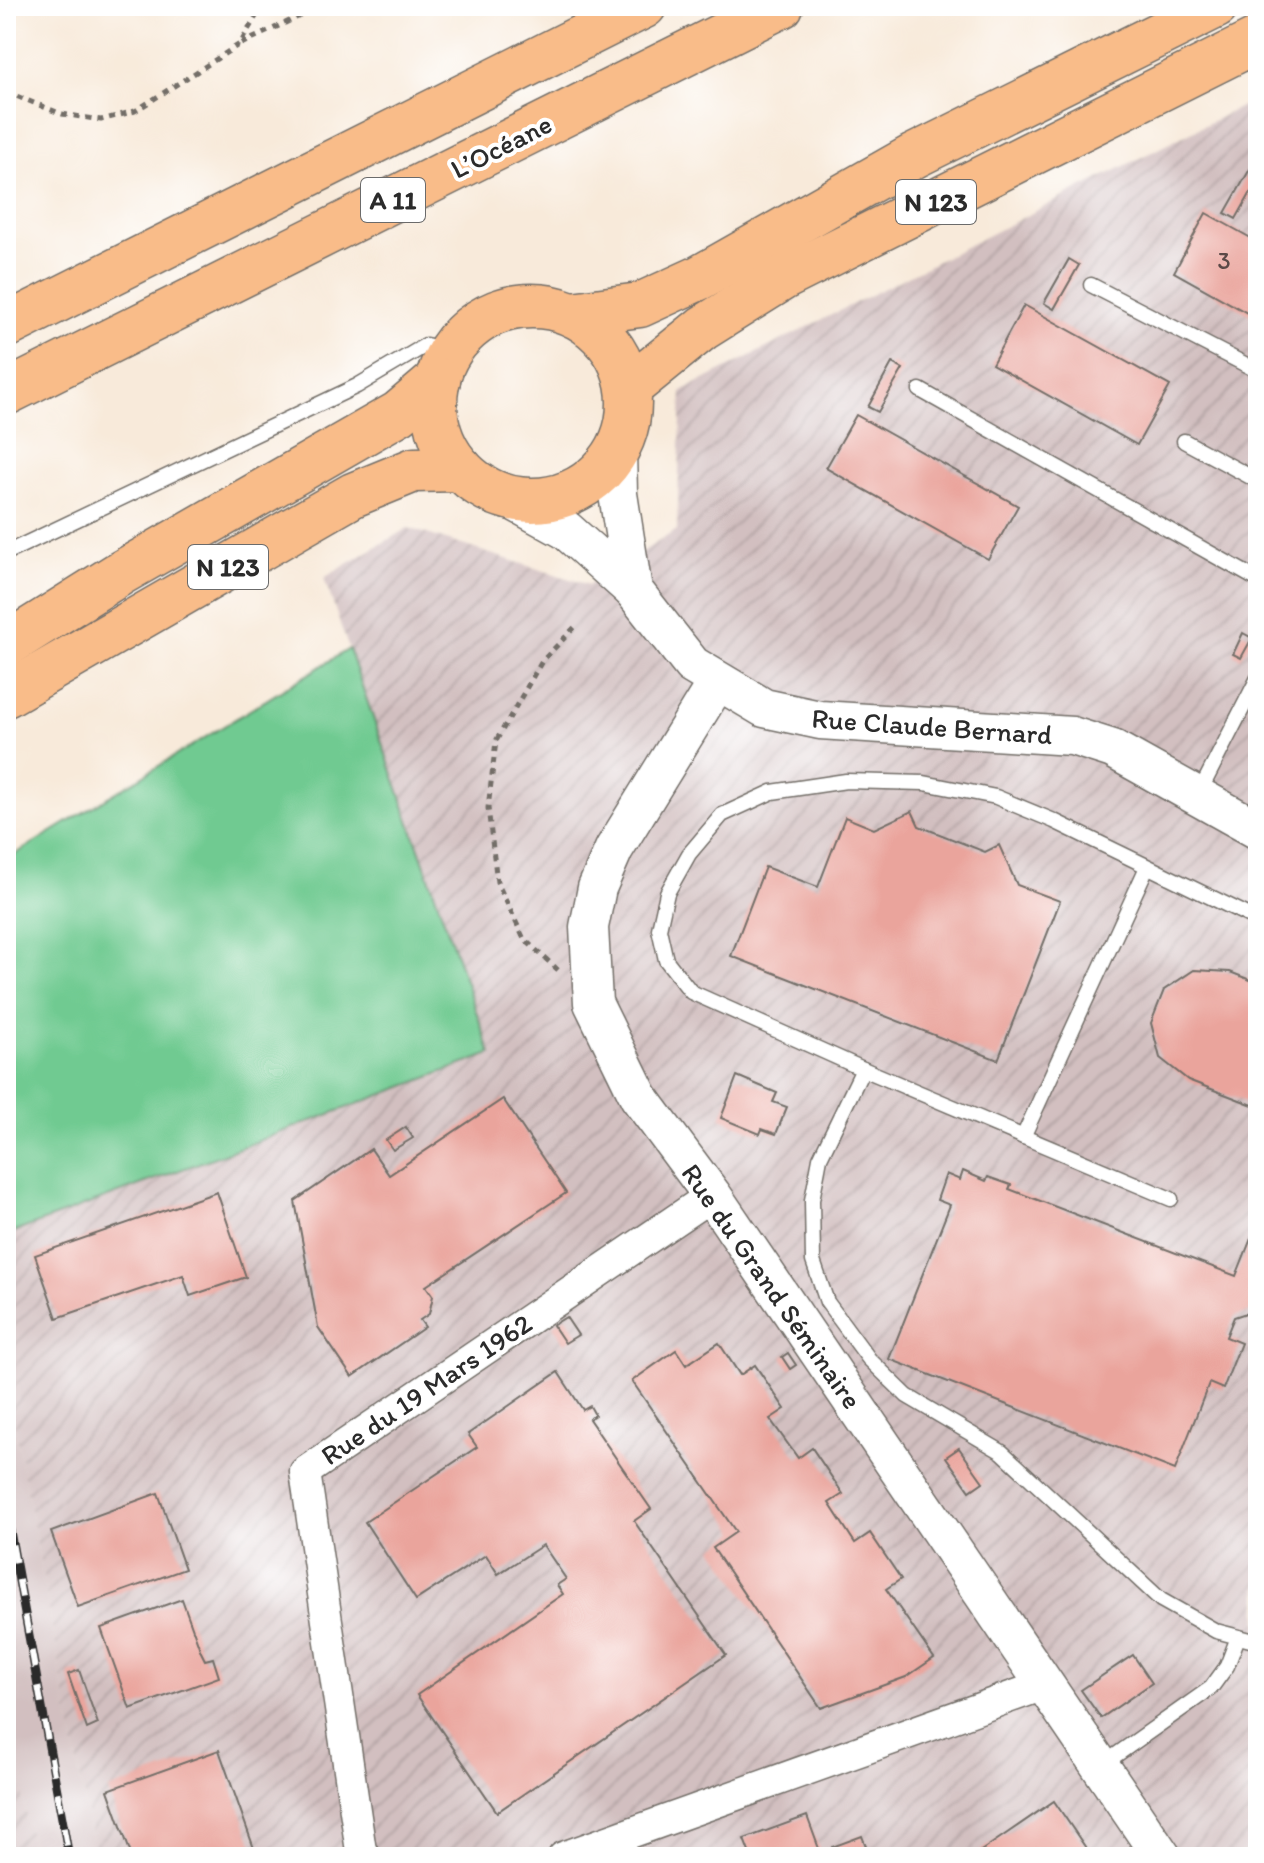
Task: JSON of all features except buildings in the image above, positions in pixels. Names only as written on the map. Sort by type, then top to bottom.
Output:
[{"type":"main road","name":"A 11","points":[[6,326],[644,6]]},
{"type":"main road","name":"L’Océane","points":[[6,393],[781,6]]},
{"type":"main road","name":"N 123","points":[[572,314],[640,305],[699,278],[914,156],[1216,6]]},
{"type":"main road","name":"N 123","points":[[629,388],[703,328],[783,278],[1258,40]]},
{"type":"main road","name":"N 123","points":[[541,306],[572,314],[599,332],[618,358],[629,388],[628,421],[617,451],[597,476],[570,493],[538,501],[506,497],[477,484],[454,462],[439,433],[434,401],[444,365],[456,341],[480,320],[509,308],[541,306]]},
{"type":"main road","name":"N 123","points":[[6,645],[119,574],[399,413],[444,365]]},
{"type":"main road","name":"N 123","points":[[6,695],[353,495],[414,470],[461,469]]},
{"type":"street","name":"Rue Claude Bernard","points":[[617,451],[618,494],[633,590]]},
{"type":"street","name":"Rue Claude Bernard","points":[[506,497],[566,530],[633,590],[692,665],[764,708],[820,720],[1072,736],[1113,749],[1258,830]]},
{"type":"street","name":"Rue du Grand Séminaire","points":[[717,682],[614,849],[597,888],[589,927],[593,1003],[639,1097],[712,1195],[1162,1857]]},
{"type":"street","name":"Rue du 19 Mars 1962","points":[[366,1857],[361,1851],[305,1472],[712,1195]]},
{"type":"street","points":[[563,1857],[1044,1685]]},
{"type":"lane","points":[[1091,285],[1258,371]]},
{"type":"lane","points":[[6,553],[357,386],[426,345],[444,365]]},
{"type":"lane","points":[[920,390],[1258,580]]},
{"type":"lane","points":[[1184,441],[1258,481]]},
{"type":"lane","points":[[1197,797],[1258,678]]},
{"type":"lane","points":[[1171,1199],[863,1069],[691,992],[666,960],[659,929],[667,893],[689,854],[722,815],[772,792],[846,781],[924,783],[996,797],[1054,821],[1258,920]]},
{"type":"lane","points":[[1023,1137],[1147,867]]},
{"type":"lane","points":[[863,1069],[820,1158],[812,1200],[813,1261],[827,1302],[869,1359],[907,1396],[1002,1452],[1161,1600],[1216,1631],[1258,1642]]},
{"type":"lane","points":[[1100,1767],[1211,1688],[1227,1666],[1238,1637]]},
{"type":"path","points":[[240,44],[262,6]]},
{"type":"path","points":[[6,92],[62,114],[101,120],[135,111],[240,44],[321,6]]},
{"type":"path","points":[[575,627],[542,661],[496,741],[488,808],[497,882],[524,939],[593,1003]]},
{"type":"shaded area","points":[[1258,98],[1258,1857],[95,1857],[6,1380],[6,1235],[491,1053],[324,578],[408,528],[589,585],[677,530],[682,391]]},
{"type":"shaded area","points":[[6,1380],[95,1857],[33,1857],[6,1694]]},
{"type":"shaded area","points":[[6,1694],[21,1784],[33,1857],[6,1857]]},
{"type":"green space","points":[[349,649],[491,1054],[6,1235],[6,860]]},
{"type":"railway","points":[[6,1509],[69,1857]]}]
